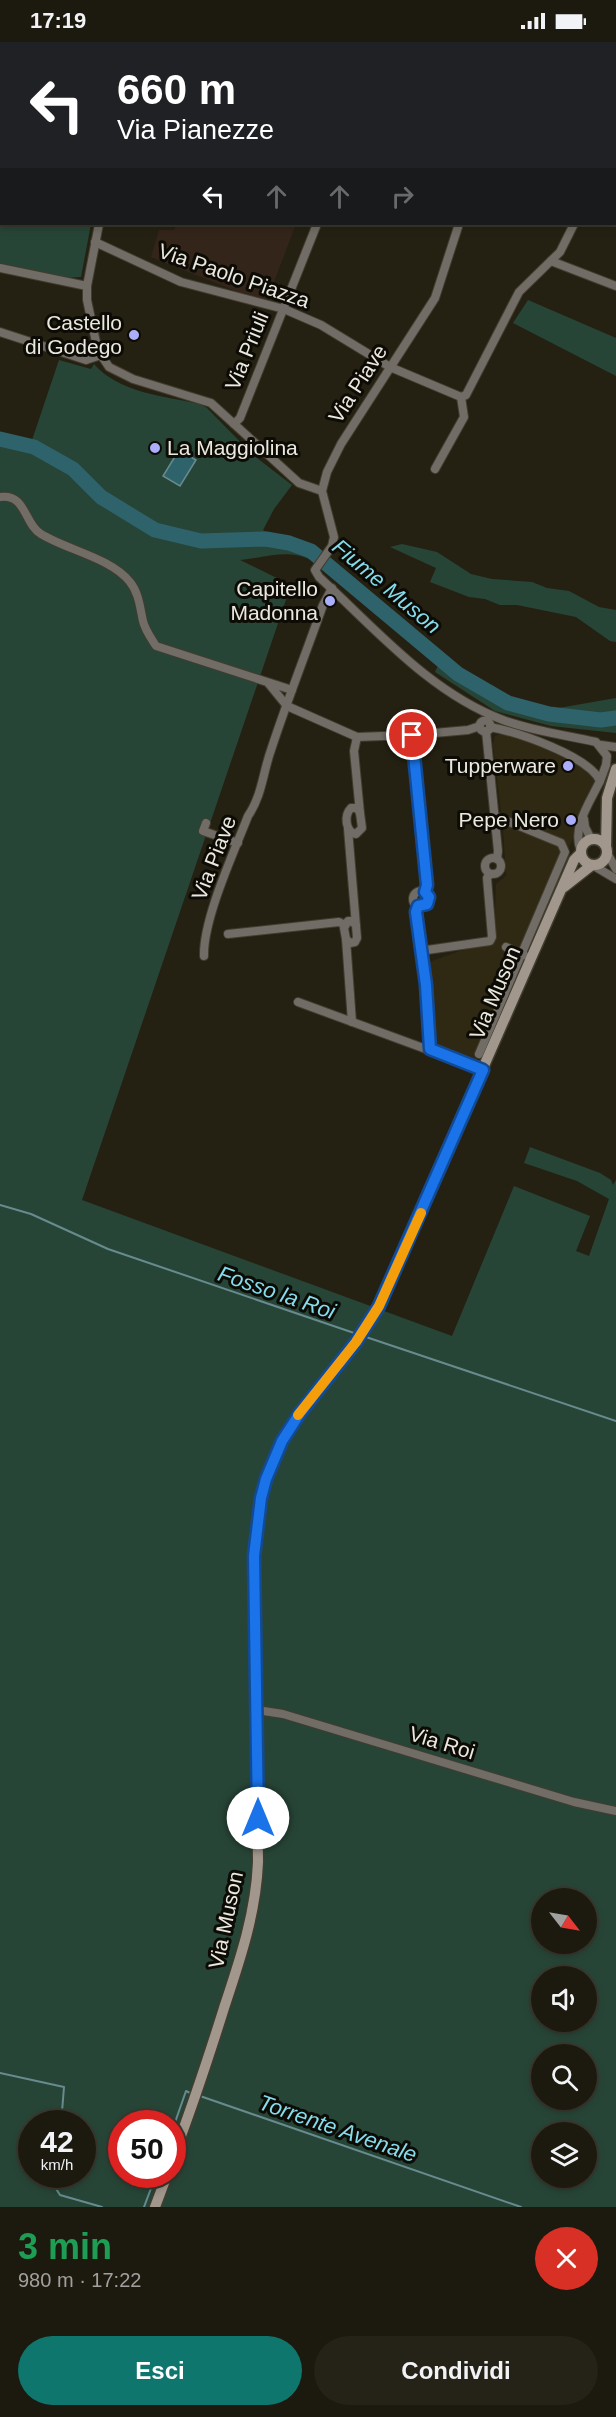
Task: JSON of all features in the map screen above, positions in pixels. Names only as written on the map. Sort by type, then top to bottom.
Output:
[{"type":"main road","name":"Via Muson","points":[[562,889],[593,866],[604,861],[607,850],[605,816],[609,786],[616,769]]},
{"type":"main road","name":"Via Muson","points":[[186,2122],[243,1949],[254,1903],[258,1862],[254,1556],[261,1498],[273,1459],[290,1426],[364,1331],[390,1283],[483,1070],[494,1032],[526,957],[562,889],[574,860],[586,842],[592,839],[605,816]]},
{"type":"main road","points":[[592,839],[600,841],[607,850]]},
{"type":"main road","points":[[581,852],[584,861],[593,866]]},
{"type":"main road","points":[[155,2207],[162,2188]]},
{"type":"street","points":[[99,225],[87,286],[87,300],[101,355],[109,367],[119,374],[204,399],[299,483],[322,491],[334,537],[332,546],[315,570],[423,673],[483,712],[522,727],[616,747]]},
{"type":"street","name":"Via Priuli","points":[[234,424],[240,418],[317,225]]},
{"type":"street","name":"Via Piave","points":[[322,491],[327,472],[341,444],[435,298],[459,225]]},
{"type":"street","points":[[435,469],[464,417],[461,397],[466,395],[519,292],[560,252],[574,225]]},
{"type":"street","name":"Via Paolo Piazza","points":[[95,242],[181,282],[284,309],[321,325],[390,367],[461,397]]},
{"type":"street","points":[[551,261],[616,286]]},
{"type":"street","points":[[0,268],[87,286]]},
{"type":"street","points":[[0,332],[86,360],[101,355]]},
{"type":"street","points":[[0,497],[14,499],[22,504],[35,530],[117,569],[130,581],[137,592],[144,624],[156,646],[292,690]]},
{"type":"street","name":"Via Piave","points":[[204,956],[204,939],[248,816],[257,804],[270,753],[323,605],[332,588]]},
{"type":"street","points":[[268,684],[287,706],[357,736],[412,735],[485,728],[517,733],[577,759],[591,768],[600,781]]},
{"type":"street","points":[[485,728],[495,816],[497,859],[501,868],[498,873],[490,874],[487,878],[491,939]]},
{"type":"street","points":[[412,735],[427,885],[425,892],[415,893],[414,902],[418,906],[416,912],[426,985],[430,1049]]},
{"type":"street","points":[[349,842],[362,828],[357,810],[359,800],[354,751],[357,736]]},
{"type":"street","points":[[581,852],[577,842],[578,827],[600,781],[607,759],[601,745]]},
{"type":"street","points":[[352,1022],[345,954],[348,941],[355,942],[357,938],[352,921],[346,814],[348,810],[357,810]]},
{"type":"street","points":[[491,939],[526,957],[565,852],[561,843],[495,816]]},
{"type":"street","points":[[584,817],[585,827],[592,839]]},
{"type":"street","points":[[206,823],[203,831],[238,843]]},
{"type":"street","points":[[348,829],[351,833],[356,834]]},
{"type":"street","points":[[607,850],[616,869]]},
{"type":"street","points":[[593,866],[616,879]]},
{"type":"street","points":[[228,934],[352,921]]},
{"type":"street","points":[[420,951],[488,942],[491,939]]},
{"type":"street","points":[[298,1002],[483,1070]]},
{"type":"street","points":[[479,1054],[494,1032]]},
{"type":"street","name":"Via Roi","points":[[257,1710],[283,1714],[574,1802],[616,1811]]},
{"type":"shaded area","points":[[176,225],[296,225],[266,303],[151,257],[159,230],[174,230]]},
{"type":"shaded area","points":[[505,732],[580,764],[593,773],[596,785],[476,1063],[428,1051],[429,962],[494,939],[496,884],[506,876],[493,744],[495,736]]},
{"type":"green space","points":[[0,225],[91,225],[81,277],[62,278],[0,263]]},
{"type":"green space","points":[[528,300],[616,338],[616,376],[513,323]]},
{"type":"green space","points":[[59,360],[91,369],[94,364],[104,374],[129,387],[200,404],[207,408],[253,455],[292,485],[274,509],[263,530],[280,542],[308,545],[318,550],[309,559],[284,554],[240,560],[291,585],[82,1200],[452,1336],[514,1186],[590,1216],[576,1251],[589,1256],[609,1199],[577,1181],[524,1163],[530,1147],[600,1173],[611,1180],[613,1185],[616,1180],[616,2207],[0,2207],[0,442],[29,449]]},
{"type":"green space","points":[[402,544],[437,552],[471,574],[492,579],[532,582],[547,588],[569,591],[599,607],[616,610],[616,642],[610,641],[576,617],[517,605],[500,605],[485,599],[469,597],[430,582],[436,568],[390,547]]},
{"type":"green space","points":[[441,659],[465,683],[553,709],[616,698],[616,733],[551,726],[495,711],[435,672]]},
{"type":"water","points":[[179,450],[196,460],[180,486],[163,476]]},
{"type":"waterway","name":"Fiume Muson","points":[[0,439],[34,447],[73,469],[101,497],[155,530],[201,541],[266,539],[289,543],[311,551],[458,674],[508,703],[549,714],[601,720],[616,718]]},
{"type":"waterway","name":"Fosso la Roi","points":[[0,1205],[31,1214],[108,1249],[357,1334]]},
{"type":"waterway","name":"Fosso la Roi","points":[[363,1336],[616,1421]]},
{"type":"waterway","points":[[0,2073],[64,2087],[62,2110]]},
{"type":"waterway","name":"Torrente Avenale","points":[[179,2110],[186,2091],[192,2094]]},
{"type":"waterway","name":"Torrente Avenale","points":[[200,2096],[521,2207]]},
{"type":"waterway","points":[[56,2188],[60,2195],[102,2207]]},
{"type":"waterway","name":"Torrente Avenale","points":[[144,2207],[151,2188]]},
{"type":"slow traffic","points":[[298,1415],[356,1342],[379,1306],[421,1213]]},
{"type":"place","name":"Castello di Godego","points":[[134,335]]},
{"type":"place","name":"La Maggiolina","points":[[155,448]]},
{"type":"place","name":"Capitello Madonna","points":[[330,601]]},
{"type":"place","name":"Tupperware","points":[[568,766]]},
{"type":"place","name":"Pepe Nero","points":[[571,820]]},
{"type":"route","points":[[258,1818],[254,1556],[256,1522],[266,1479],[273,1459],[290,1426],[356,1342],[379,1306],[483,1070],[430,1049],[426,985],[416,912],[418,906],[427,904],[429,897],[425,892],[427,885],[412,735]]}]
